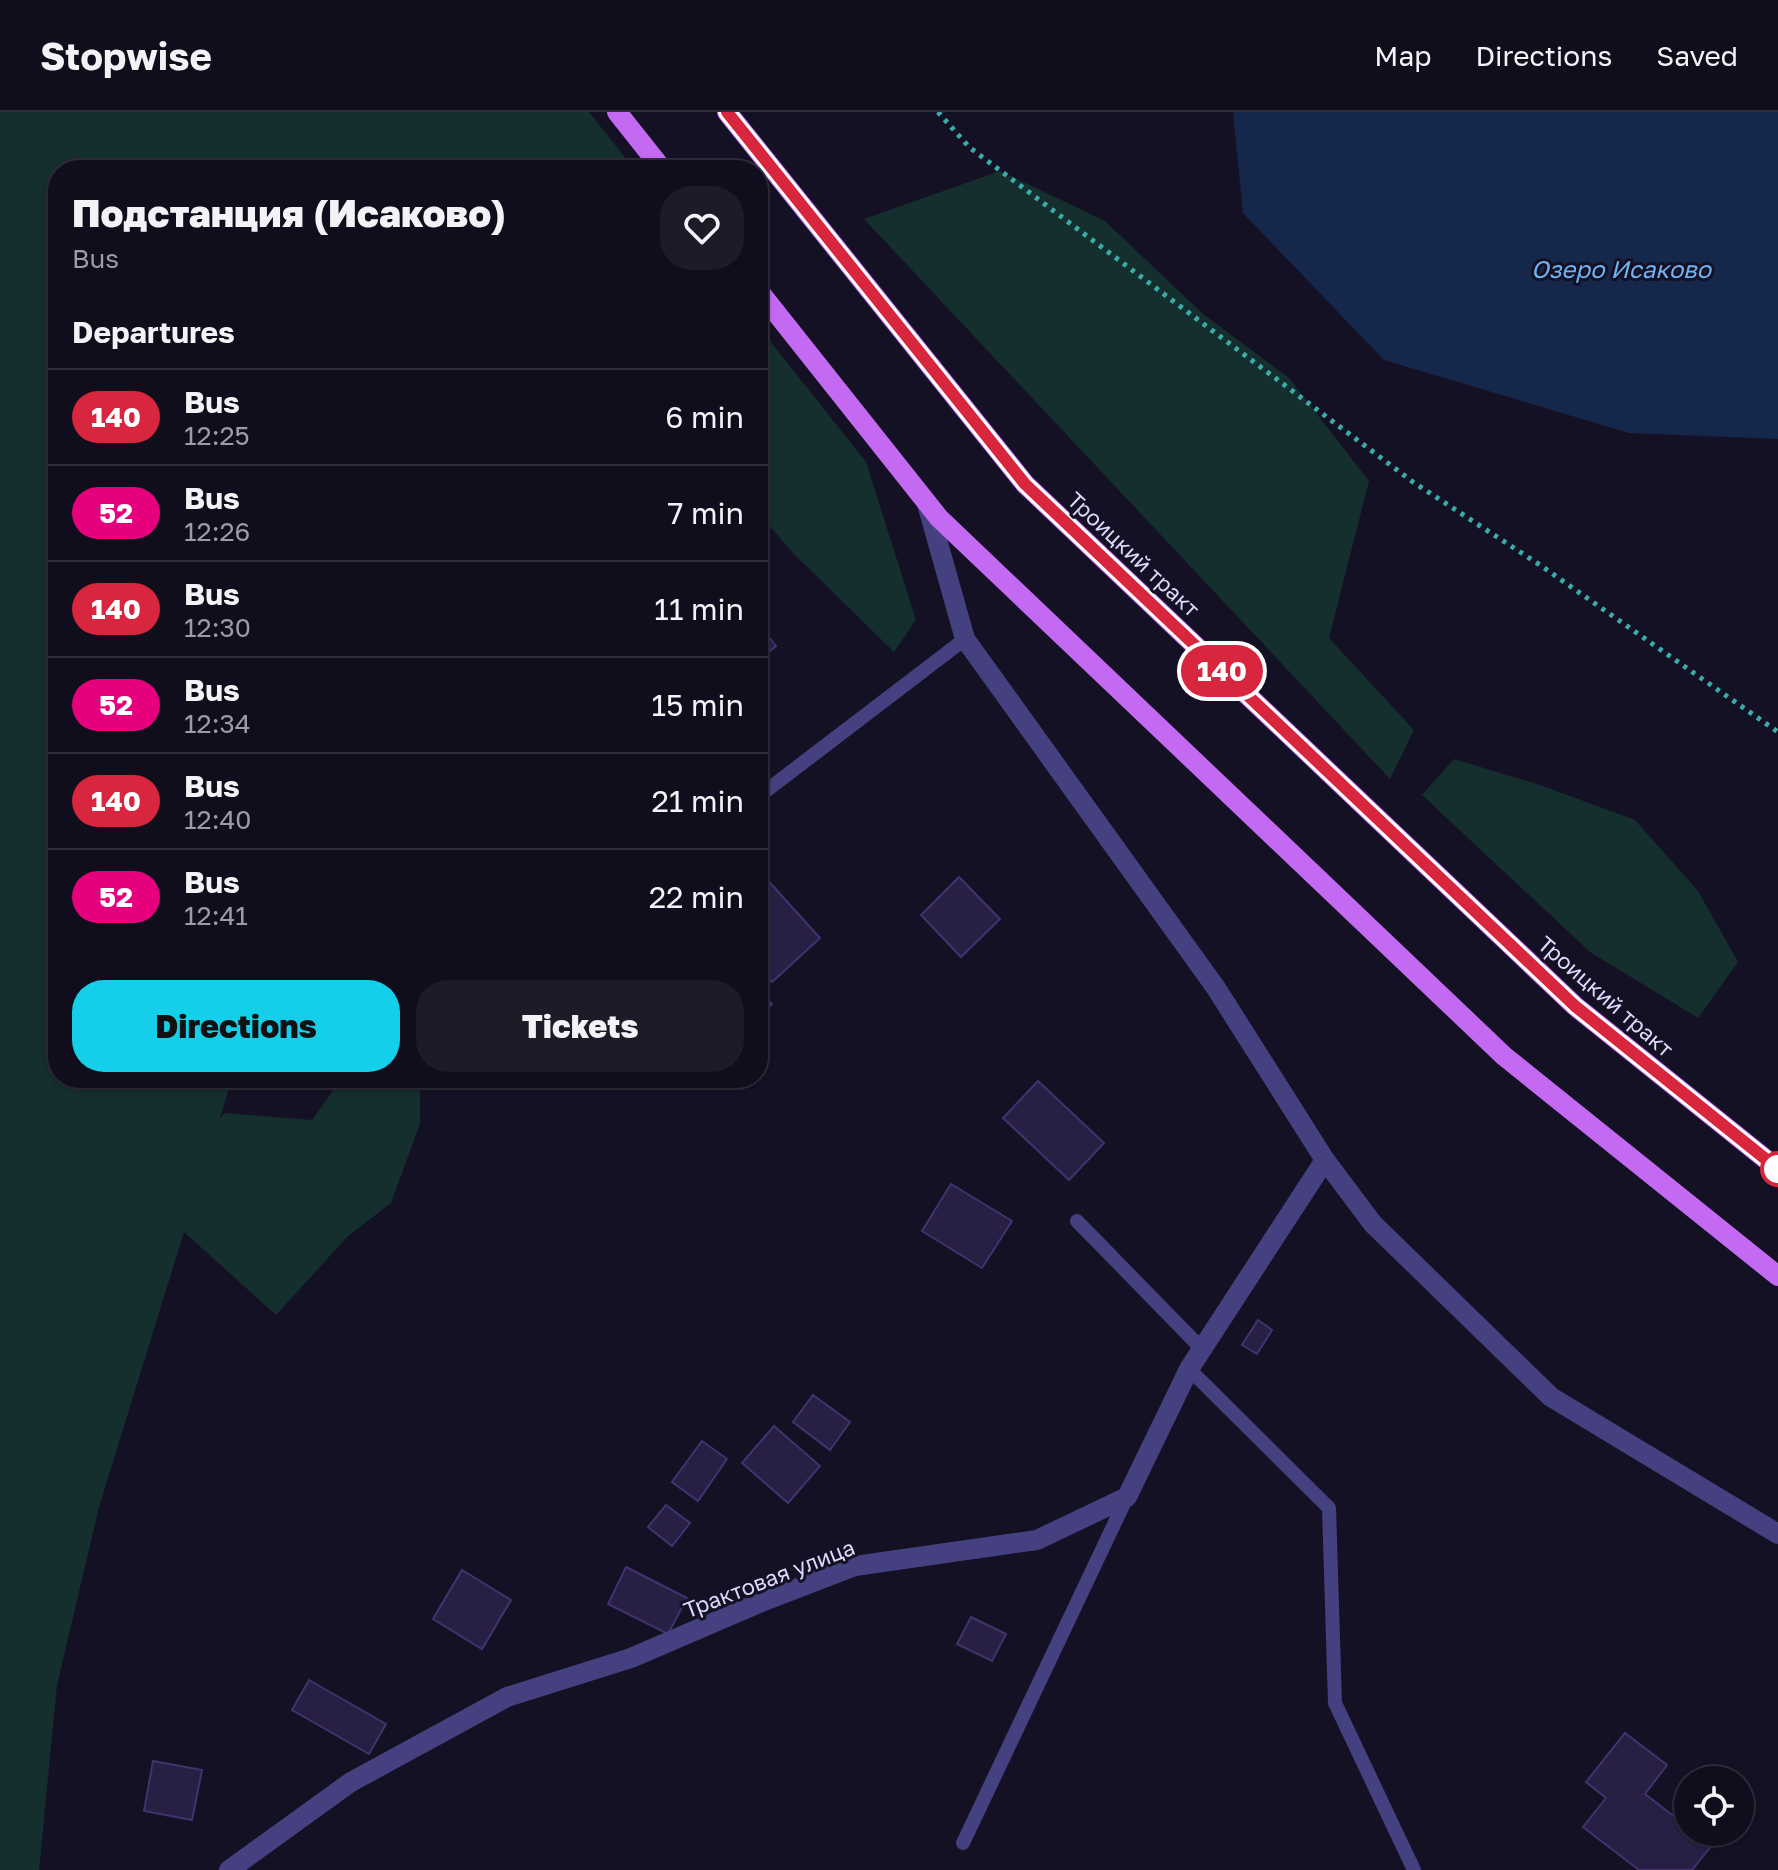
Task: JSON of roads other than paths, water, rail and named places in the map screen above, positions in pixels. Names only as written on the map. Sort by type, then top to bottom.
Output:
[{"type":"main road","points":[[617,112],[655,160]]},
{"type":"main road","name":"Троицкий тракт","points":[[727,112],[765,160]]},
{"type":"main road","name":"Троицкий тракт","points":[[768,163],[1025,484],[1575,1006],[1778,1169]]},
{"type":"main road","points":[[768,303],[950,529],[1504,1056],[1778,1276]]},
{"type":"street","points":[[927,504],[965,639],[1216,988],[1325,1160],[1373,1224],[1551,1397],[1778,1534]]},
{"type":"street","points":[[1127,1497],[1189,1369],[1325,1160]]},
{"type":"street","name":"Трактовая улица","points":[[229,1870],[351,1782],[507,1697],[631,1658],[855,1566],[1037,1540],[1127,1497]]},
{"type":"lane","points":[[768,789],[965,639]]},
{"type":"lane","points":[[1077,1221],[1202,1349]]},
{"type":"lane","points":[[1189,1369],[1329,1508],[1335,1703],[1414,1870]]},
{"type":"lane","points":[[963,1843],[1127,1497]]},
{"type":"water","name":"Озеро Исаково","points":[[1233,112],[1778,112],[1778,439],[1629,433],[1384,360],[1243,213]]}]
